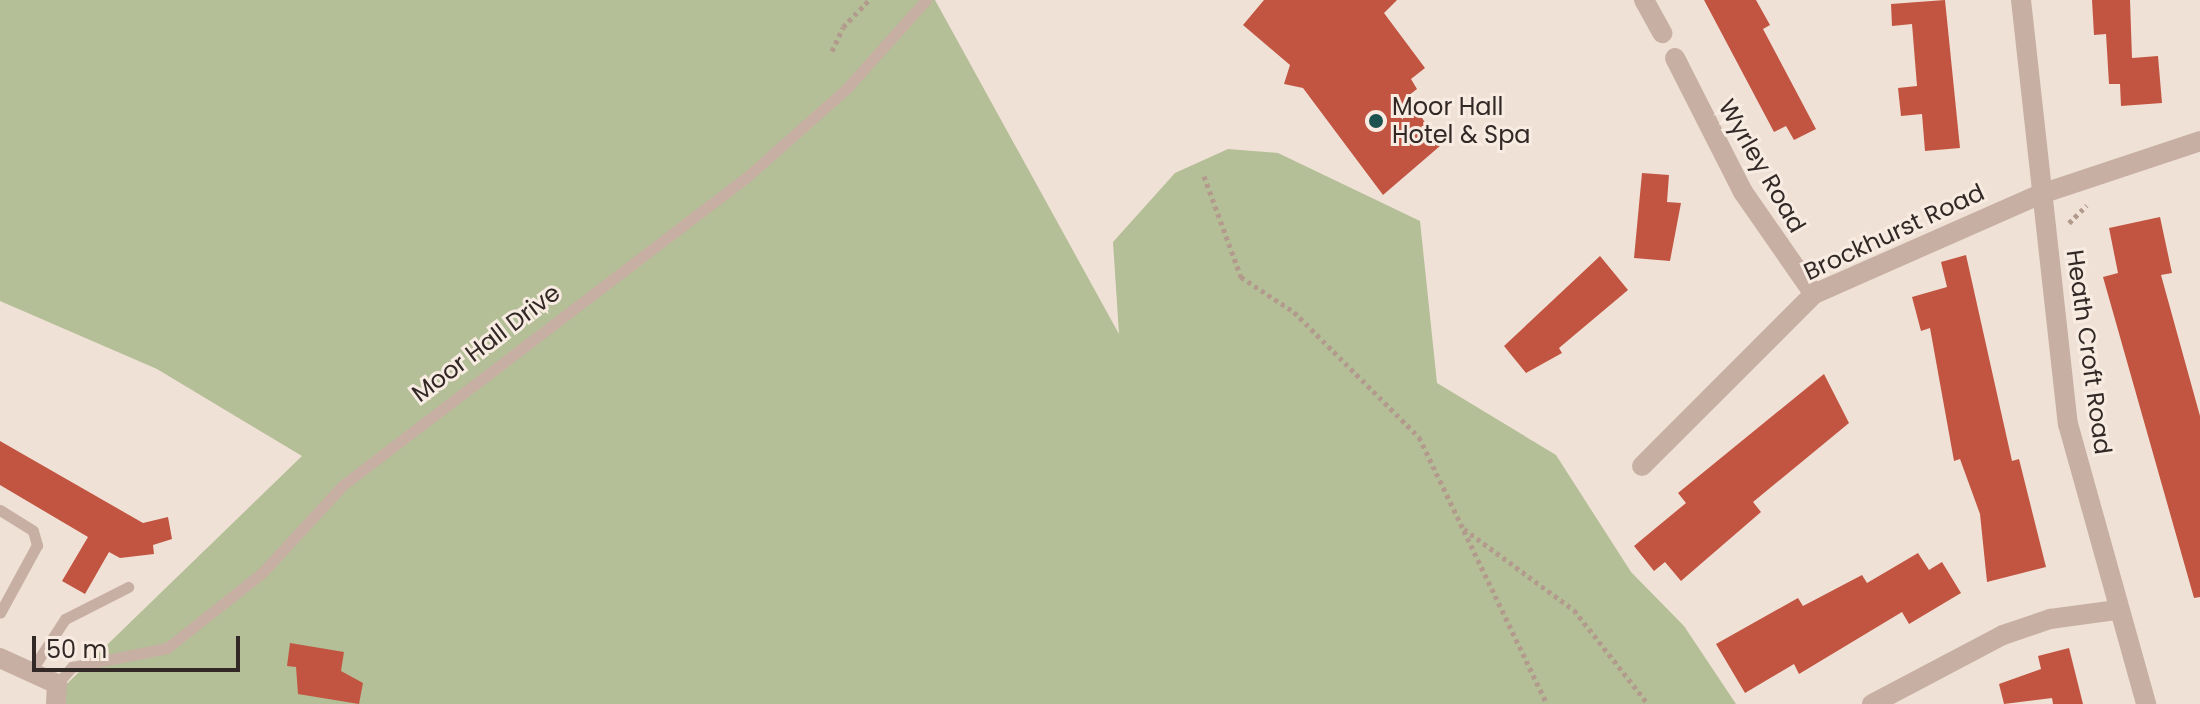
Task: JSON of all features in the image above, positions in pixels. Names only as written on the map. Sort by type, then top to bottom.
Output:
[{"type":"street","points":[[1644,0],[1662,33]]},
{"type":"street","name":"Heath Croft Road","points":[[2021,0],[2068,424],[2117,610],[2146,704]]},
{"type":"street","name":"Wyrley Road","points":[[1675,58],[1743,192],[1814,294]]},
{"type":"street","name":"Brockhurst Road","points":[[1642,466],[1814,294],[2041,194],[2200,141]]},
{"type":"street","points":[[1872,704],[2003,635],[2050,619],[2117,610]]},
{"type":"street","name":"Moor Hall Drive","points":[[0,658],[56,694]]},
{"type":"lane","name":"Moor Hall Drive","points":[[56,694],[72,667],[167,648],[262,573],[343,485],[748,176],[847,88],[926,0]]},
{"type":"lane","points":[[0,510],[33,531],[37,545],[0,613]]},
{"type":"lane","points":[[29,674],[65,619],[128,587]]},
{"type":"path","points":[[832,51],[843,27],[869,0]]},
{"type":"path","points":[[1204,176],[1241,277],[1294,312],[1419,437],[1547,704]]},
{"type":"path","points":[[2059,235],[2096,201]]},
{"type":"path","points":[[1463,528],[1574,610],[1648,704]]},
{"type":"green space","points":[[0,0],[935,0],[1119,334],[1113,242],[1175,173],[1228,149],[1278,153],[1420,221],[1437,383],[1556,455],[1631,572],[1684,626],[1736,704],[46,704],[302,456],[157,369],[0,301]]},
{"type":"building","name":"Moor Hall Hotel & Spa","points":[[1264,0],[1397,0],[1384,13],[1425,68],[1411,79],[1417,89],[1408,96],[1440,146],[1383,195],[1303,88],[1284,84],[1290,65],[1243,25]]},
{"type":"building","points":[[1704,0],[1756,0],[1770,25],[1763,29],[1816,129],[1794,140],[1786,126],[1774,132]]},
{"type":"building","points":[[1945,0],[1960,148],[1925,151],[1922,114],[1901,116],[1898,88],[1917,86],[1912,24],[1892,26],[1891,4]]},
{"type":"building","points":[[2092,0],[2130,0],[2132,58],[2158,56],[2162,103],[2121,106],[2120,84],[2109,84],[2106,34],[2094,35]]},
{"type":"building","points":[[1642,173],[1669,175],[1667,202],[1681,203],[1670,261],[1634,258]]},
{"type":"building","points":[[2160,217],[2172,273],[2161,275],[2200,416],[2200,597],[2194,598],[2103,277],[2118,273],[2109,228]]},
{"type":"building","points":[[1966,255],[2012,461],[2019,459],[2046,567],[1987,582],[1980,514],[1960,459],[1954,461],[1930,328],[1921,331],[1912,297],[1947,287],[1941,262]]},
{"type":"building","points":[[1600,256],[1628,290],[1559,348],[1562,353],[1526,373],[1504,346]]},
{"type":"building","points":[[1824,374],[1849,423],[1753,502],[1761,512],[1681,581],[1665,562],[1654,571],[1634,546],[1686,503],[1678,493]]},
{"type":"building","points":[[0,441],[143,523],[168,517],[172,539],[153,545],[154,554],[120,558],[109,552],[85,594],[62,581],[88,537],[0,485]]},
{"type":"building","points":[[1918,553],[1929,570],[1942,562],[1961,593],[1909,624],[1902,612],[1799,674],[1794,664],[1745,693],[1716,644],[1798,598],[1803,606],[1862,575],[1867,583]]},
{"type":"building","points":[[290,643],[344,652],[341,671],[363,683],[359,704],[298,694],[296,667],[287,666]]},
{"type":"building","points":[[2069,648],[2083,704],[2053,704],[2052,698],[2004,704],[1999,684],[2041,669],[2038,656]]},
{"type":"place","name":"Moor Hall Hotel & Spa","points":[[1376,121]]}]
